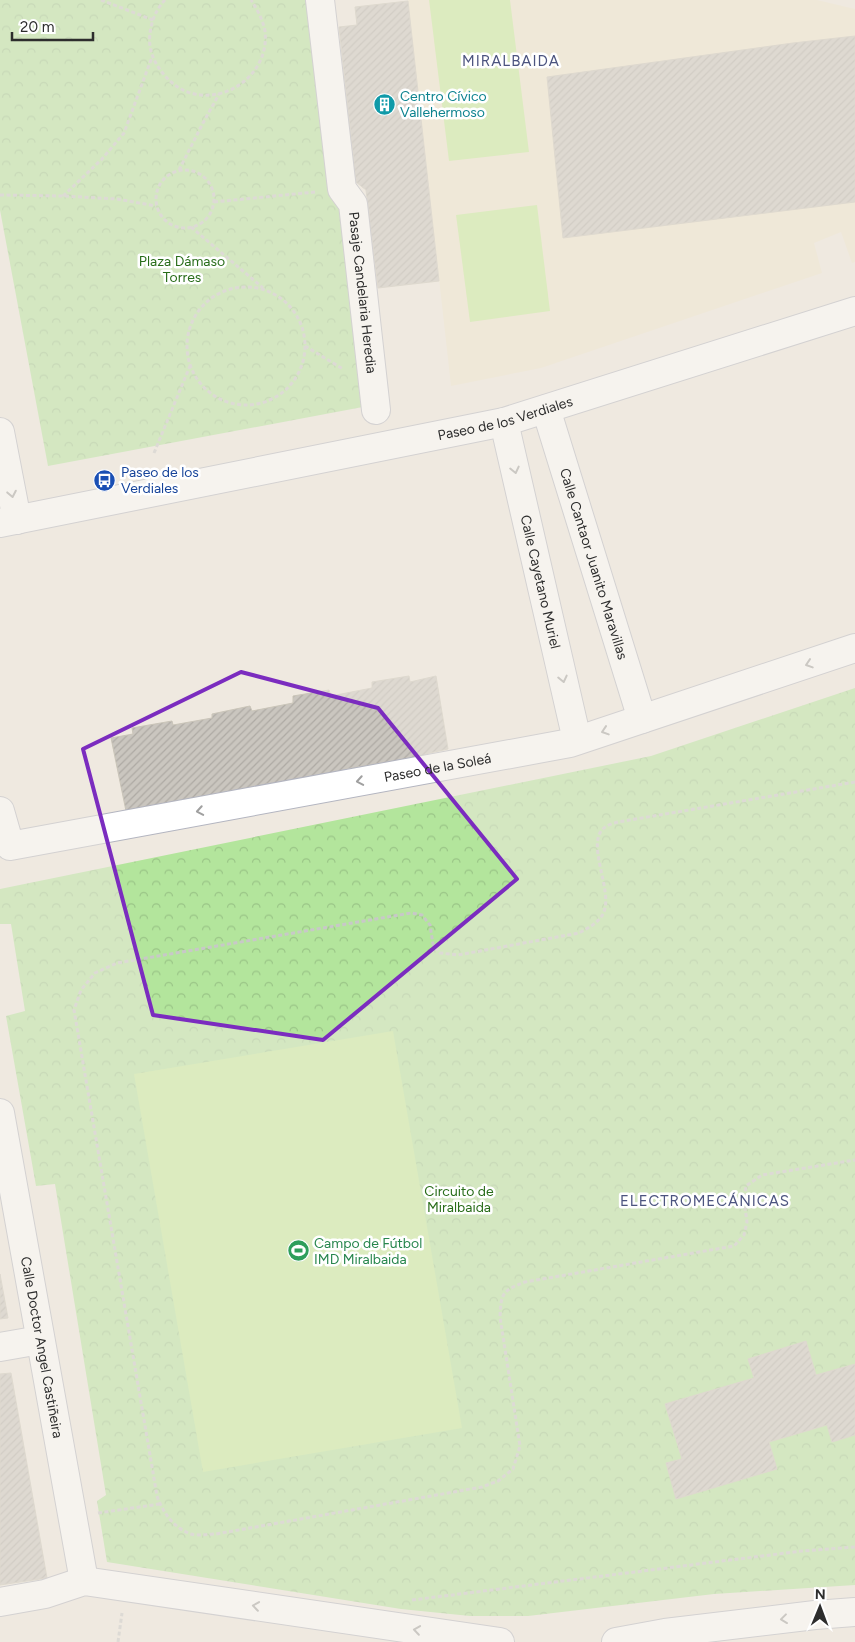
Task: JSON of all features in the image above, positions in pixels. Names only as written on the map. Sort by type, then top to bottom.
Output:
[{"type":"street","name":"Pasaje Candelaria Heredia","points":[[320,0],[342,189],[353,204],[375,399]]},
{"type":"street","name":"Paseo de los Verdiales","points":[[9,522],[504,422],[855,312]]},
{"type":"street","name":"Calle Cantaor Juanito Maravillas","points":[[546,409],[642,719]]},
{"type":"street","name":"Calle Cayetano Muriel","points":[[504,422],[577,740]]},
{"type":"street","points":[[0,432],[9,522]]},
{"type":"street","name":"Paseo de la Soleá","points":[[0,811],[10,846],[577,740],[855,648]]},
{"type":"street","name":"Calle Doctor Angel Castiñeira","points":[[0,1113],[84,1581]]},
{"type":"street","points":[[0,1347],[40,1340]]},
{"type":"street","points":[[0,1602],[45,1594],[84,1581],[500,1642]]},
{"type":"street","points":[[616,1642],[665,1633],[855,1612]]},
{"type":"path","points":[[101,0],[153,20]]},
{"type":"path","points":[[165,0],[153,20],[150,32],[153,56],[160,71],[172,83],[186,91],[202,95],[219,94],[235,89],[249,78],[259,64],[264,48],[265,31],[260,15],[251,0]]},
{"type":"path","points":[[63,196],[102,159],[124,133],[153,56]]},
{"type":"path","points":[[180,170],[219,94]]},
{"type":"path","points":[[180,170],[197,172],[210,184],[214,193],[212,210],[207,218],[200,224],[191,227],[172,225],[164,219],[156,206],[156,194],[159,185],[164,178],[180,170]]},
{"type":"path","points":[[214,202],[342,189]]},
{"type":"path","points":[[0,195],[63,196],[117,200],[156,206]]},
{"type":"path","points":[[191,227],[264,289],[280,298],[294,311],[302,327],[305,346],[302,365],[293,382],[279,396],[261,404],[242,406],[223,402],[206,391],[194,376],[187,356],[186,336],[194,317],[206,301],[224,291],[243,287],[264,289]]},
{"type":"path","points":[[305,346],[375,399]]},
{"type":"path","points":[[154,453],[190,366]]},
{"type":"path","points":[[855,782],[618,822],[606,826],[598,836],[597,845],[606,895],[603,913],[592,926],[579,933],[458,955],[440,953],[433,944],[430,926],[422,916],[411,913],[117,963],[95,973],[81,990],[74,1010],[157,1496],[170,1522],[192,1534],[216,1534],[482,1488],[498,1482],[513,1469],[520,1446],[500,1317],[500,1299],[508,1288],[524,1282],[734,1246],[744,1236],[747,1222],[744,1201],[746,1186],[762,1175],[855,1160]]},
{"type":"path","points":[[95,1513],[160,1504]]},
{"type":"path","points":[[406,1600],[802,1551],[855,1547]]},
{"type":"path","points":[[118,1642],[126,1586]]},
{"type":"highlighted area","points":[[241,672],[378,708],[517,879],[323,1040],[153,1015],[83,749]]},
{"type":"shaded area","points":[[408,0],[817,0],[855,9],[855,262],[852,263],[841,232],[814,243],[822,273],[541,368],[451,386]]},
{"type":"green space","name":"Plaza Dámaso Torres","points":[[0,0],[311,0],[344,204],[368,406],[48,466],[0,210]]},
{"type":"green space","points":[[429,0],[510,0],[529,152],[449,161]]},
{"type":"green space","points":[[537,205],[550,311],[470,322],[456,215]]},
{"type":"green space","name":"Circuito de Miralbaida","points":[[855,688],[855,1585],[714,1594],[528,1616],[470,1616],[401,1609],[107,1562],[97,1501],[106,1495],[55,1184],[36,1186],[6,1016],[25,1011],[11,924],[0,924],[0,889],[651,756]]},
{"type":"green space","name":"Campo de Fútbol IMD Miralbaida","points":[[393,1031],[462,1428],[203,1472],[134,1074]]},
{"type":"building","name":"Centro Cívico Vallehermoso","points":[[408,1],[439,281],[378,288],[366,190],[356,182],[339,27],[357,25],[355,7]]},
{"type":"building","points":[[855,36],[855,202],[563,238],[547,77]]},
{"type":"building","points":[[409,676],[410,682],[436,676],[448,749],[425,754],[427,760],[389,767],[387,762],[345,769],[348,775],[266,784],[268,791],[126,811],[111,738],[133,734],[132,728],[172,721],[173,725],[212,718],[212,714],[250,706],[252,711],[293,703],[293,696],[329,690],[331,696],[372,688],[372,682]]},
{"type":"building","points":[[0,1274],[8,1318],[0,1319]]},
{"type":"building","points":[[806,1341],[816,1375],[855,1364],[855,1435],[832,1442],[827,1425],[769,1442],[777,1469],[676,1499],[666,1463],[682,1459],[665,1404],[754,1378],[748,1359]]},
{"type":"building","points":[[11,1373],[47,1578],[0,1585],[0,1374]]},
{"type":"place","name":"Centro Cívico Vallehermoso","points":[[384,104]]},
{"type":"place","name":"Paseo de los Verdiales","points":[[105,480]]},
{"type":"place","name":"Campo de Fútbol IMD Miralbaida","points":[[298,1251]]},
{"type":"district","name":"MIRALBAIDA","points":[[511,61]]},
{"type":"district","name":"ELECTROMECÁNICAS","points":[[705,1201]]}]
